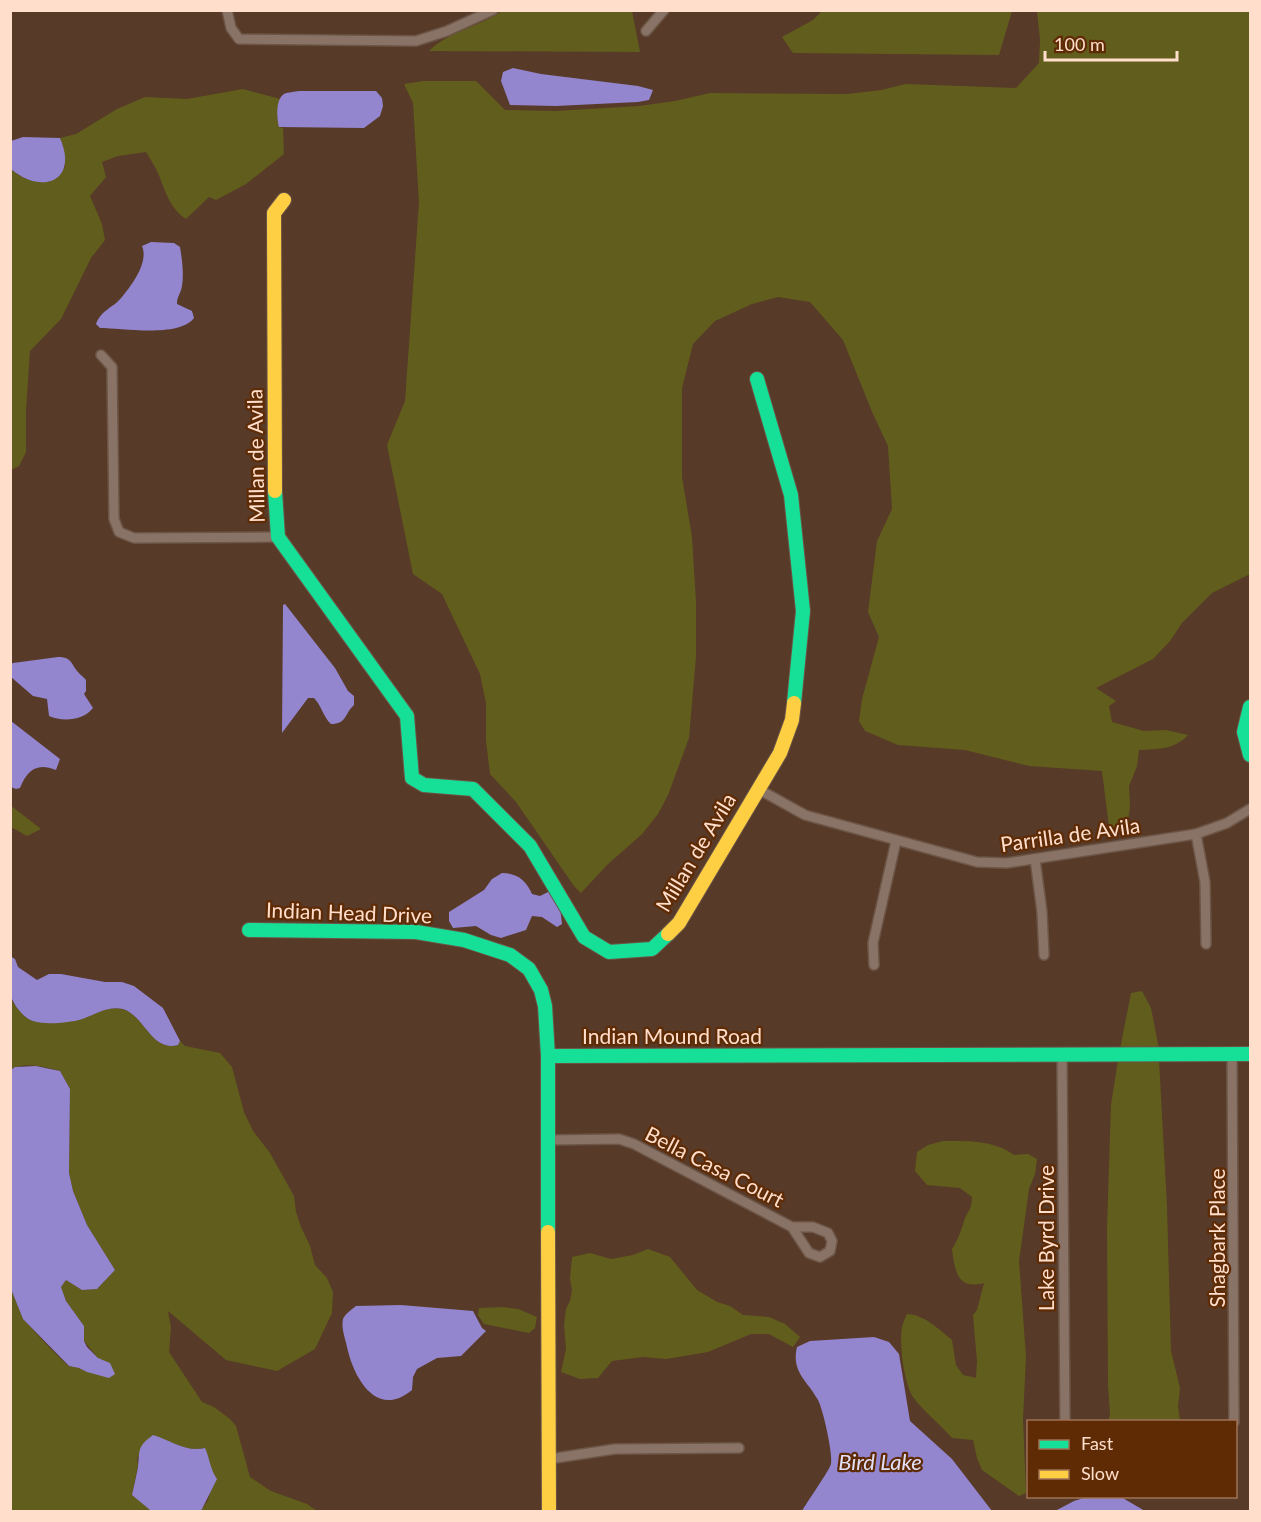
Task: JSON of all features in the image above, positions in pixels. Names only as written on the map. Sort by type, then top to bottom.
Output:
[{"type":"street","points":[[227,10],[231,28],[239,39],[408,40],[447,31],[493,10]]},
{"type":"street","points":[[646,31],[664,10]]},
{"type":"street","name":"Millan de Avila","points":[[284,200],[274,213],[274,512],[278,537],[407,716],[412,778],[424,785],[473,789],[530,846],[584,938],[609,952],[652,949],[679,923],[780,753],[792,720],[802,611],[791,495],[757,379]]},
{"type":"street","points":[[101,355],[112,368],[114,519],[119,532],[134,538],[278,537]]},
{"type":"street","points":[[1251,707],[1244,732],[1251,755]]},
{"type":"street","name":"Parrilla de Avila","points":[[758,789],[805,815],[977,862],[1007,863],[1196,834],[1227,823],[1251,809]]},
{"type":"street","points":[[1196,834],[1205,882],[1206,944]]},
{"type":"street","points":[[874,965],[873,943],[896,841]]},
{"type":"street","points":[[1035,859],[1042,912],[1044,955]]},
{"type":"street","name":"Indian Head Drive","points":[[249,930],[416,932],[464,940],[510,955],[529,969],[542,990],[548,1056]]},
{"type":"street","name":"Shagbark Place","points":[[1232,1054],[1234,1420]]},
{"type":"street","name":"Indian Mound Road","points":[[548,1056],[1251,1054]]},
{"type":"street","name":"Lake Byrd Drive","points":[[1062,1055],[1065,1420]]},
{"type":"street","points":[[548,1056],[549,1512]]},
{"type":"street","name":"Bella Casa Court","points":[[548,1140],[619,1139],[634,1144],[792,1227]]},
{"type":"street","points":[[549,1459],[615,1449],[739,1448]]},
{"type":"shaded area","points":[[823,10],[1012,11],[999,55],[793,53],[782,37],[813,20]]},
{"type":"shaded area","points":[[502,11],[632,11],[640,52],[429,51],[455,34]]},
{"type":"shaded area","points":[[1037,11],[1250,11],[1250,574],[1212,593],[1182,623],[1170,641],[1153,659],[1096,688],[1116,701],[1109,706],[1112,722],[1144,731],[1166,730],[1188,735],[1171,746],[1139,750],[1137,766],[1129,786],[1130,807],[1127,827],[1109,827],[1102,771],[1029,766],[965,750],[898,745],[865,731],[859,721],[862,699],[879,637],[868,612],[877,541],[892,509],[888,446],[843,340],[810,302],[778,297],[752,304],[715,321],[693,344],[682,388],[682,477],[692,537],[696,602],[696,656],[689,738],[668,795],[658,814],[642,834],[607,865],[581,893],[516,802],[490,774],[486,741],[486,703],[480,674],[442,594],[413,574],[387,445],[405,401],[419,202],[413,103],[404,84],[423,81],[476,81],[505,110],[556,111],[639,106],[710,93],[847,94],[882,90],[905,84],[1016,88],[1039,63],[1040,40]]},
{"type":"shaded area","points":[[243,89],[280,99],[277,116],[279,127],[283,128],[284,154],[246,184],[216,200],[209,197],[186,219],[172,205],[157,170],[146,152],[118,156],[102,162],[106,177],[90,196],[102,224],[105,240],[91,258],[61,319],[30,351],[26,452],[19,466],[11,470],[11,169],[28,180],[49,182],[65,167],[60,138],[76,134],[117,109],[145,97],[187,99]]},
{"type":"shaded area","points":[[10,805],[41,829],[27,836],[11,827]]},
{"type":"shaded area","points":[[1142,991],[1151,1008],[1159,1049],[1120,1049],[1131,993]]},
{"type":"shaded area","points":[[10,994],[13,1003],[25,1017],[71,1021],[110,1009],[122,1009],[137,1018],[161,1043],[168,1046],[178,1045],[180,1041],[185,1046],[220,1053],[232,1067],[244,1112],[253,1131],[270,1153],[294,1196],[296,1212],[315,1265],[327,1278],[333,1292],[332,1313],[315,1349],[277,1371],[226,1360],[168,1311],[171,1328],[169,1352],[202,1402],[214,1407],[236,1426],[250,1477],[271,1491],[307,1504],[317,1511],[201,1511],[208,1500],[211,1481],[210,1467],[204,1448],[187,1448],[161,1438],[137,1458],[138,1465],[132,1495],[150,1510],[158,1511],[11,1511],[11,1289],[23,1319],[68,1366],[87,1372],[98,1358],[84,1341],[84,1326],[66,1301],[61,1287],[66,1280],[82,1290],[97,1289],[115,1270],[87,1225],[73,1191],[69,1173],[70,1089],[60,1071],[28,1065],[11,1070]]},
{"type":"shaded area","points":[[1118,1060],[1159,1060],[1167,1207],[1171,1351],[1180,1388],[1178,1406],[1180,1420],[1109,1420],[1107,1228],[1111,1105]]},
{"type":"shaded area","points":[[943,1141],[971,1141],[989,1144],[1014,1155],[1028,1154],[1037,1159],[1035,1174],[1029,1189],[1019,1261],[1026,1357],[1023,1419],[1026,1493],[1019,1496],[982,1470],[973,1440],[952,1438],[922,1407],[910,1391],[905,1373],[901,1334],[907,1314],[925,1320],[952,1340],[956,1365],[963,1375],[976,1378],[977,1361],[973,1315],[977,1310],[984,1283],[968,1284],[959,1277],[954,1265],[952,1249],[971,1207],[972,1197],[960,1188],[927,1185],[915,1171],[917,1152],[928,1145]]},
{"type":"shaded area","points":[[648,1249],[670,1257],[697,1290],[717,1302],[730,1306],[743,1315],[769,1317],[785,1324],[800,1337],[793,1347],[769,1334],[751,1334],[708,1352],[666,1359],[643,1357],[612,1361],[598,1378],[580,1379],[561,1372],[566,1349],[564,1325],[566,1309],[572,1290],[570,1279],[572,1257],[590,1253],[611,1259],[633,1255]]},
{"type":"shaded area","points":[[479,1308],[518,1309],[537,1317],[535,1328],[529,1333],[484,1324],[478,1315]]},
{"type":"water","points":[[513,68],[653,90],[649,100],[638,102],[556,106],[510,105],[501,81],[503,72]]},
{"type":"water","points":[[376,91],[382,98],[383,106],[380,116],[364,128],[279,127],[277,110],[281,97],[286,93]]},
{"type":"water","points":[[23,137],[60,138],[65,153],[65,165],[61,174],[54,180],[34,181],[22,177],[11,169],[11,141]]},
{"type":"water","points":[[151,242],[174,243],[180,247],[183,281],[177,304],[192,311],[194,318],[187,324],[163,330],[100,328],[96,324],[98,319],[118,301],[130,286],[141,266],[144,252],[142,246]]},
{"type":"water","points":[[285,604],[335,668],[348,691],[354,696],[354,705],[345,718],[336,724],[331,724],[314,698],[308,698],[282,733],[283,605]]},
{"type":"water","points":[[58,657],[69,660],[86,680],[84,694],[93,708],[84,716],[66,720],[49,716],[47,699],[33,696],[11,677],[11,664],[13,663]]},
{"type":"water","points":[[11,721],[60,759],[56,770],[43,767],[33,770],[20,788],[16,789],[11,787]]},
{"type":"water","points":[[502,873],[520,878],[532,894],[540,896],[550,891],[560,907],[562,924],[557,927],[542,917],[532,916],[526,930],[501,938],[476,926],[453,928],[449,921],[449,912],[484,890],[492,879]]},
{"type":"water","points":[[10,956],[15,959],[18,967],[37,980],[49,974],[61,974],[105,982],[122,982],[134,986],[163,1008],[180,1041],[178,1045],[169,1046],[161,1043],[131,1013],[123,1009],[111,1008],[79,1020],[62,1023],[43,1023],[25,1017],[18,1010],[10,993]]},
{"type":"water","points":[[36,1066],[60,1071],[70,1089],[69,1173],[73,1191],[87,1225],[115,1270],[97,1289],[82,1290],[66,1280],[61,1287],[66,1301],[84,1326],[84,1341],[87,1347],[98,1358],[110,1363],[115,1374],[109,1378],[69,1366],[23,1319],[11,1289],[11,1070],[15,1067]]},
{"type":"water","points":[[401,1305],[473,1311],[486,1331],[461,1356],[437,1358],[417,1369],[413,1377],[412,1390],[399,1398],[388,1400],[378,1398],[361,1382],[350,1359],[343,1319],[356,1306]]},
{"type":"water","name":"Bird Lake","points":[[874,1337],[889,1342],[899,1354],[910,1421],[952,1459],[992,1511],[802,1511],[831,1464],[831,1451],[820,1405],[796,1363],[797,1347],[810,1341]]},
{"type":"water","points":[[153,1435],[192,1449],[205,1448],[217,1479],[201,1511],[150,1510],[132,1495],[140,1449]]},
{"type":"water","points":[[1084,1498],[1123,1498],[1145,1511],[1055,1511]]},
{"type":"traffic: fast","points":[[757,379],[791,495],[803,611],[794,703]]},
{"type":"traffic: fast","points":[[275,491],[278,537],[407,716],[412,778],[424,785],[473,789],[530,846],[584,937],[609,952],[652,949],[668,934]]},
{"type":"traffic: fast","points":[[1250,707],[1244,732],[1250,755]]},
{"type":"traffic: fast","points":[[249,930],[416,932],[464,940],[510,955],[529,969],[541,990],[545,1006],[548,1056],[548,1232]]},
{"type":"traffic: fast","points":[[548,1056],[1250,1054]]},
{"type":"traffic: slow","points":[[275,491],[274,213],[284,200]]},
{"type":"traffic: slow","points":[[668,934],[679,923],[780,753],[792,720],[794,703]]},
{"type":"traffic: slow","points":[[548,1232],[549,1512]]}]
